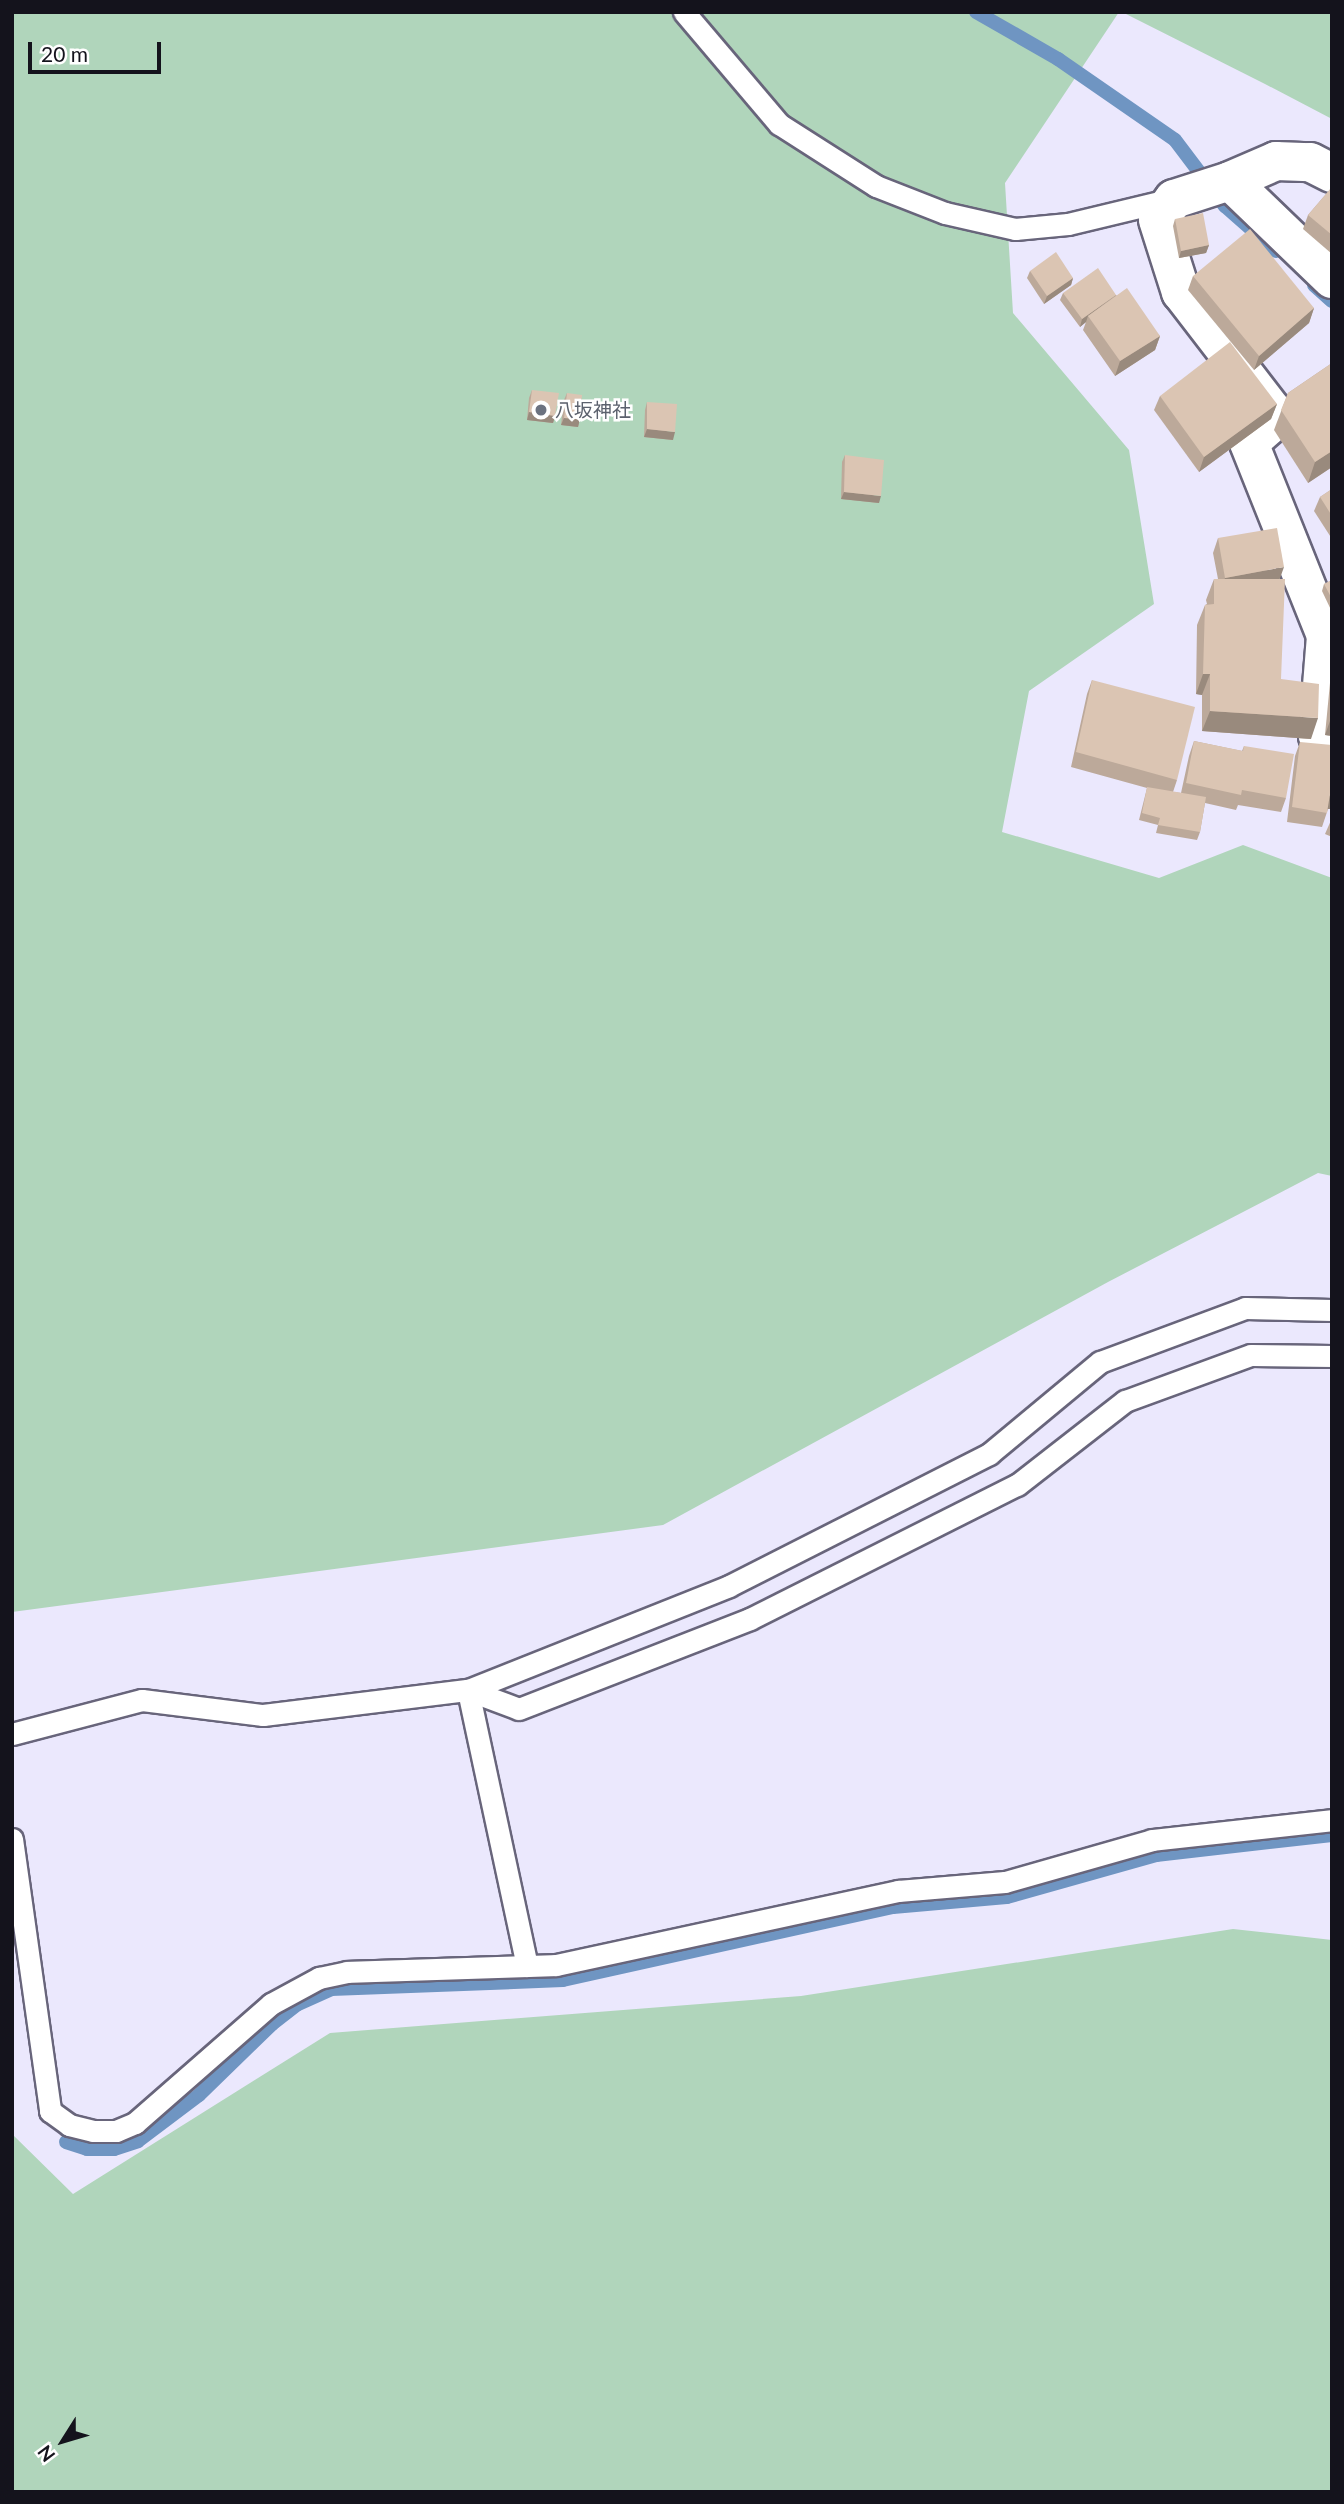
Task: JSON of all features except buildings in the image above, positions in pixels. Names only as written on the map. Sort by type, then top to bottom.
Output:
[{"type":"street","points":[[1332,173],[1310,162],[1276,161],[1207,188],[1158,220],[1181,292],[1272,410],[1274,421],[1249,443],[1326,636],[1318,736],[1332,746]]},
{"type":"street","points":[[1207,188],[1332,279]]},
{"type":"lane","points":[[684,12],[779,124],[876,186],[945,213],[1014,229],[1068,224],[1207,188]]},
{"type":"lane","points":[[12,1734],[142,1700],[263,1715],[468,1690],[729,1586],[989,1454],[1100,1362],[1245,1308],[1332,1310]]},
{"type":"lane","points":[[468,1690],[519,1709],[750,1619],[1017,1485],[1125,1401],[1251,1355],[1332,1356]]},
{"type":"lane","points":[[468,1690],[527,1966]]},
{"type":"lane","points":[[12,1839],[50,2111],[69,2125],[93,2132],[116,2131],[135,2123],[271,2004],[320,1978],[347,1972],[556,1965],[898,1891],[1005,1882],[1152,1840],[1332,1820]]},
{"type":"green space","points":[[12,12],[1119,12],[1005,183],[1013,313],[1129,450],[1154,604],[1029,691],[1002,832],[1159,878],[1243,845],[1332,878],[1332,1176],[1318,1173],[1108,1282],[663,1525],[12,1612]]},
{"type":"green space","points":[[1122,12],[1332,12],[1332,119],[1265,84]]},
{"type":"green space","points":[[1233,1929],[1332,1940],[1332,2492],[12,2492],[12,2134],[73,2194],[330,2033],[801,1996]]},
{"type":"waterway","points":[[976,12],[1058,59],[1175,140],[1225,206],[1276,251]]},
{"type":"waterway","points":[[1314,285],[1332,301]]},
{"type":"waterway","points":[[66,2142],[87,2149],[114,2149],[138,2141],[199,2095],[272,2024],[298,2004],[331,1989],[563,1980],[893,1907],[1007,1897],[1156,1855],[1332,1835]]},
{"type":"place","name":"八坂神社","points":[[541,410]]}]
